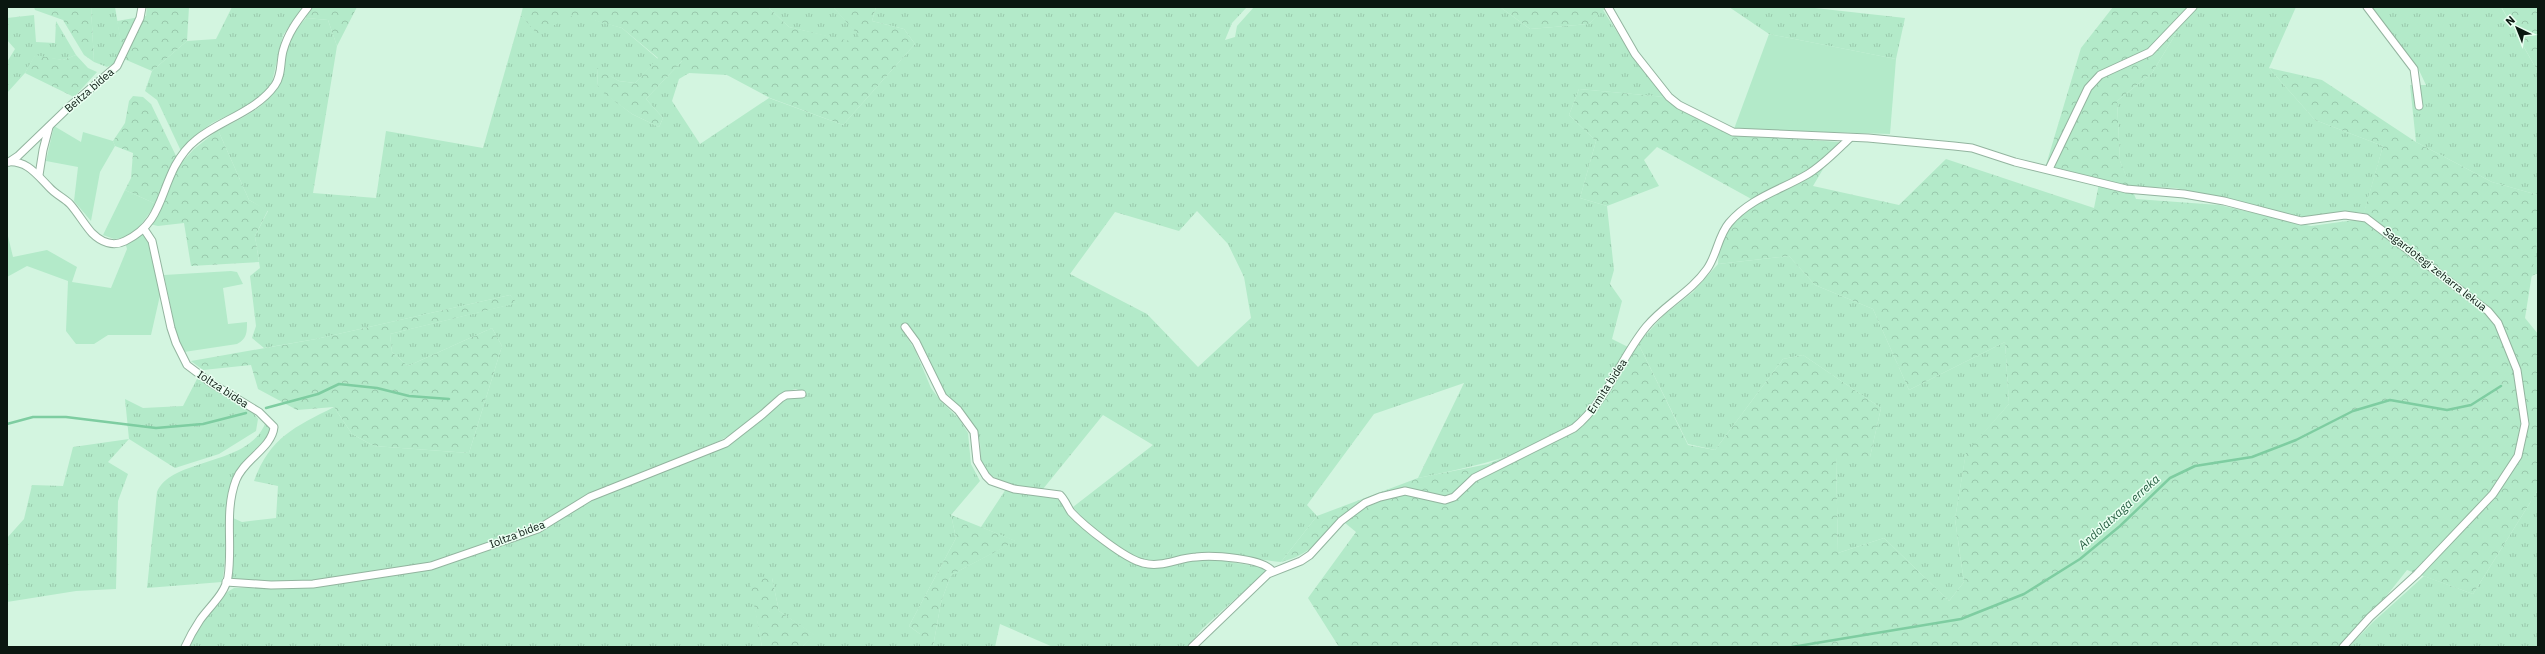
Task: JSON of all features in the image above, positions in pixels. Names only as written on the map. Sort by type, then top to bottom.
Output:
[{"type":"street","name":"Beitza bidea","points":[[8,162],[18,156],[117,66],[140,18],[142,7]]},
{"type":"street","points":[[8,162],[30,168],[39,175],[49,188],[70,204],[99,238],[108,243],[118,244],[144,229],[157,210],[180,157],[200,137],[253,106],[275,85],[282,70],[282,53],[288,35],[308,7]]},
{"type":"street","points":[[1608,7],[1635,54],[1668,97],[1679,105],[1733,132],[1810,134],[1849,138]]},
{"type":"street","points":[[2049,169],[2079,105],[2091,84],[2100,74],[2150,52],[2192,7]]},
{"type":"street","points":[[2367,7],[2414,69],[2419,106]]},
{"type":"street","points":[[39,175],[49,127]]},
{"type":"street","name":"Sagardotegi zeharra lekua","points":[[1849,138],[1894,140],[1972,148],[2015,162],[2049,169],[2126,189],[2184,194],[2224,201],[2301,221],[2346,216],[2366,218],[2488,311],[2498,323],[2517,370],[2525,424],[2518,456],[2492,494],[2417,574],[2370,617],[2343,647]]},
{"type":"street","name":"Ermita bidea","points":[[1272,570],[1296,563],[1310,555],[1341,521],[1372,500],[1405,491],[1445,500],[1454,497],[1474,478],[1574,428],[1586,418],[1597,404],[1646,327],[1708,269],[1722,232],[1737,215],[1764,196],[1809,174],[1849,138]]},
{"type":"street","name":"Ioltza bidea","points":[[144,229],[152,241],[171,328],[176,344],[187,365],[211,383],[259,412],[274,427],[274,435],[246,463],[235,482],[230,515],[226,582],[184,647]]},
{"type":"street","points":[[905,327],[916,342],[938,390],[967,420],[974,432],[980,469],[991,481],[1014,489],[1060,494],[1071,512],[1118,551],[1142,563],[1165,565],[1187,558],[1217,556],[1262,564],[1272,570],[1204,633],[1192,647]]},
{"type":"street","name":"Ioltza bidea","points":[[226,582],[271,585],[313,584],[431,566],[538,528],[590,497],[726,442],[757,419],[781,398],[786,395],[802,394]]},
{"type":"green space","points":[[34,7],[91,7],[94,62],[84,55],[63,20],[35,10]]},
{"type":"green space","points":[[91,7],[115,7],[124,59],[107,67],[94,62]]},
{"type":"green space","points":[[147,7],[189,7],[187,41],[152,71],[124,59],[117,21],[146,16]]},
{"type":"green space","points":[[232,7],[303,7],[283,35],[272,82],[264,93],[251,104],[212,123],[192,138],[181,151],[157,100],[145,91],[152,71],[187,41],[216,39]]},
{"type":"green space","points":[[305,7],[357,7],[337,46],[328,20],[306,18]]},
{"type":"green space","points":[[523,7],[768,7],[789,27],[854,42],[859,36],[833,7],[876,7],[872,21],[904,29],[915,44],[843,125],[770,98],[727,75],[689,73],[689,61],[682,61],[646,99],[663,118],[659,127],[632,114],[598,89],[597,68],[619,81],[635,83],[658,58],[622,28],[574,15],[537,34],[521,15]]},
{"type":"green space","points":[[768,7],[833,7],[860,36],[855,43],[789,27]]},
{"type":"green space","points":[[876,7],[1247,7],[1232,23],[1225,40],[1235,37],[1237,26],[1254,7],[1500,7],[1530,29],[1589,24],[1603,10],[1631,54],[1665,97],[1579,89],[1569,115],[1596,141],[1580,198],[1607,206],[1614,270],[1610,284],[1622,301],[1612,339],[1628,347],[1597,402],[1576,423],[1556,436],[1534,446],[1487,462],[1418,478],[1464,383],[1374,414],[1307,505],[1317,516],[1281,562],[1229,555],[1199,553],[1190,554],[1164,562],[1152,562],[1126,552],[1114,544],[1090,525],[1073,507],[1153,445],[1103,415],[1043,489],[1012,486],[990,475],[981,464],[980,442],[977,432],[968,418],[944,394],[923,347],[911,329],[903,331],[915,350],[931,388],[940,400],[959,419],[968,433],[971,464],[980,481],[951,515],[956,538],[909,626],[920,634],[920,647],[802,647],[814,635],[779,611],[772,578],[750,578],[762,647],[189,647],[202,622],[213,606],[226,593],[234,588],[321,587],[388,574],[433,568],[542,530],[591,499],[719,448],[757,424],[783,399],[802,397],[803,392],[796,389],[784,392],[739,430],[719,441],[587,496],[537,526],[429,564],[311,582],[238,581],[230,577],[233,518],[242,522],[276,518],[278,486],[254,481],[260,466],[276,444],[285,435],[320,414],[334,407],[352,434],[374,446],[469,453],[502,346],[492,328],[408,366],[392,352],[390,334],[516,303],[510,295],[316,339],[264,348],[252,338],[256,326],[250,276],[260,268],[255,236],[268,211],[249,200],[218,130],[252,112],[274,93],[284,73],[287,49],[291,37],[306,18],[328,20],[337,46],[313,193],[376,198],[386,131],[483,148],[521,15],[537,33],[574,14],[622,28],[658,59],[635,83],[619,81],[597,69],[598,88],[632,114],[659,127],[663,118],[646,99],[682,61],[689,61],[689,73],[679,79],[672,101],[700,144],[769,98],[843,125],[915,44],[904,29],[872,21]],"holes":[[[1197,211],[1228,244],[1244,277],[1251,318],[1198,367],[1147,314],[1070,274],[1115,212],[1179,231]]]},
{"type":"green space","points":[[1500,7],[1607,7],[1589,24],[1530,29]]},
{"type":"green space","points":[[1729,7],[1806,7],[1905,18],[1896,59],[1769,34]]},
{"type":"green space","points":[[2113,7],[2192,7],[2152,73],[2117,101],[2120,161],[2136,199],[2219,205],[2311,226],[2362,219],[2383,146],[2315,120],[2269,68],[2322,80],[2416,142],[2492,182],[2538,195],[2538,236],[2525,318],[2538,334],[2538,490],[2473,594],[2407,570],[2346,647],[1339,647],[1308,598],[1356,532],[1339,518],[1314,546],[1300,555],[1281,562],[1317,516],[1418,478],[1488,464],[1561,433],[1592,407],[1638,343],[1688,445],[1715,450],[1783,359],[1803,355],[1881,408],[1870,457],[1836,457],[1838,553],[1884,538],[1949,601],[1964,582],[1955,519],[1966,452],[2009,404],[2005,342],[1909,390],[1873,309],[1815,285],[1789,256],[1718,264],[1720,233],[1755,201],[1657,147],[1644,160],[1659,186],[1607,206],[1580,198],[1596,141],[1569,115],[1579,89],[1665,97],[1678,109],[1731,135],[1839,142],[1813,186],[1899,205],[1946,159],[2094,208],[2100,179],[2046,165],[2081,48]]},
{"type":"green space","points":[[2192,7],[2296,7],[2269,68],[2315,120],[2383,146],[2364,213],[2342,211],[2316,218],[2294,216],[2176,188],[2130,186],[2120,161],[2117,101],[2152,73]]},
{"type":"green space","points":[[2370,7],[2501,7],[2538,72],[2538,195],[2492,182],[2416,142],[2410,85],[2426,85],[2417,66]]},
{"type":"green space","points":[[2501,7],[2538,7],[2538,72],[2502,8]]},
{"type":"green space","points":[[34,15],[36,42],[55,43],[56,21],[76,55],[63,60],[35,56],[25,73],[7,93],[7,62],[15,49],[7,40],[7,18]]},
{"type":"green space","points":[[1769,34],[1896,59],[1890,134],[1734,129]]},
{"type":"green space","points":[[35,55],[63,60],[76,55],[88,68],[97,72],[74,97],[25,73]]},
{"type":"green space","points":[[133,96],[143,97],[151,104],[177,158],[184,160],[194,149],[218,130],[249,200],[268,210],[255,236],[259,262],[191,266],[184,223],[158,226],[145,223],[156,204],[125,190],[131,178],[133,153],[115,146],[113,141],[125,123],[129,101]]},
{"type":"green space","points":[[54,126],[81,142],[83,132],[113,141],[115,146],[100,172],[91,221],[74,201],[78,167],[46,161]]},
{"type":"green space","points":[[125,190],[156,204],[137,230],[148,240],[161,291],[151,335],[108,335],[94,344],[76,344],[66,331],[68,281],[27,266],[7,277],[7,232],[13,257],[47,250],[77,267],[72,282],[111,288],[127,249],[124,238],[114,239],[103,235]]},
{"type":"green space","points":[[2538,236],[2538,273],[2530,277]]},
{"type":"green space","points":[[1789,256],[1815,285],[1873,309],[1909,390],[2005,342],[2009,404],[1966,453],[1955,519],[1964,582],[1949,601],[1884,538],[1838,553],[1836,457],[1870,457],[1881,408],[1803,355],[1783,359],[1715,450],[1688,444],[1638,343],[1665,314],[1693,292],[1718,264]]},
{"type":"green space","points":[[231,271],[237,272],[243,284],[223,288],[228,324],[247,322],[245,337],[237,344],[184,352],[176,333],[164,275]]},
{"type":"green space","points":[[510,295],[517,303],[390,334],[392,352],[408,366],[492,328],[502,346],[469,453],[374,446],[352,434],[334,407],[297,410],[258,389],[251,365],[203,370],[191,361],[316,339]]},
{"type":"green space","points":[[198,377],[254,414],[258,419],[256,431],[219,454],[175,468],[129,439],[125,399],[143,408],[183,406]]},
{"type":"green space","points":[[266,421],[271,432],[240,466],[228,497],[222,582],[147,588],[157,492],[165,481],[178,473],[245,447],[258,436]]},
{"type":"green space","points":[[129,439],[108,462],[128,474],[118,501],[116,589],[76,591],[7,602],[7,538],[24,519],[32,485],[63,486],[73,447]]},
{"type":"green space","points":[[1006,489],[1050,494],[1058,498],[1067,512],[1146,566],[1163,567],[1190,560],[1213,559],[1264,568],[1265,572],[1203,628],[1187,647],[1053,647],[1000,624],[995,647],[933,647],[941,602],[951,575],[1015,541],[981,527]]},
{"type":"green space","points":[[2538,490],[2538,647],[2349,647],[2373,622],[2424,576],[2473,594]]},
{"type":"green space","points":[[951,515],[1016,541],[951,575],[941,602],[933,647],[920,647],[920,634],[909,626],[956,538]]},
{"type":"green space","points":[[749,578],[772,578],[779,611],[815,635],[802,647],[762,647]]},
{"type":"waterway","points":[[266,408],[318,394],[339,384],[377,388],[409,396],[449,399]]},
{"type":"waterway","name":"Andolatxaga erreka","points":[[1792,647],[1961,619],[2024,594],[2080,559],[2120,526],[2170,478],[2195,466],[2252,457],[2296,440],[2353,411],[2390,400],[2447,410],[2471,405],[2501,386]]},
{"type":"waterway","points":[[7,424],[33,417],[66,417],[156,428],[203,424],[246,413]]}]
